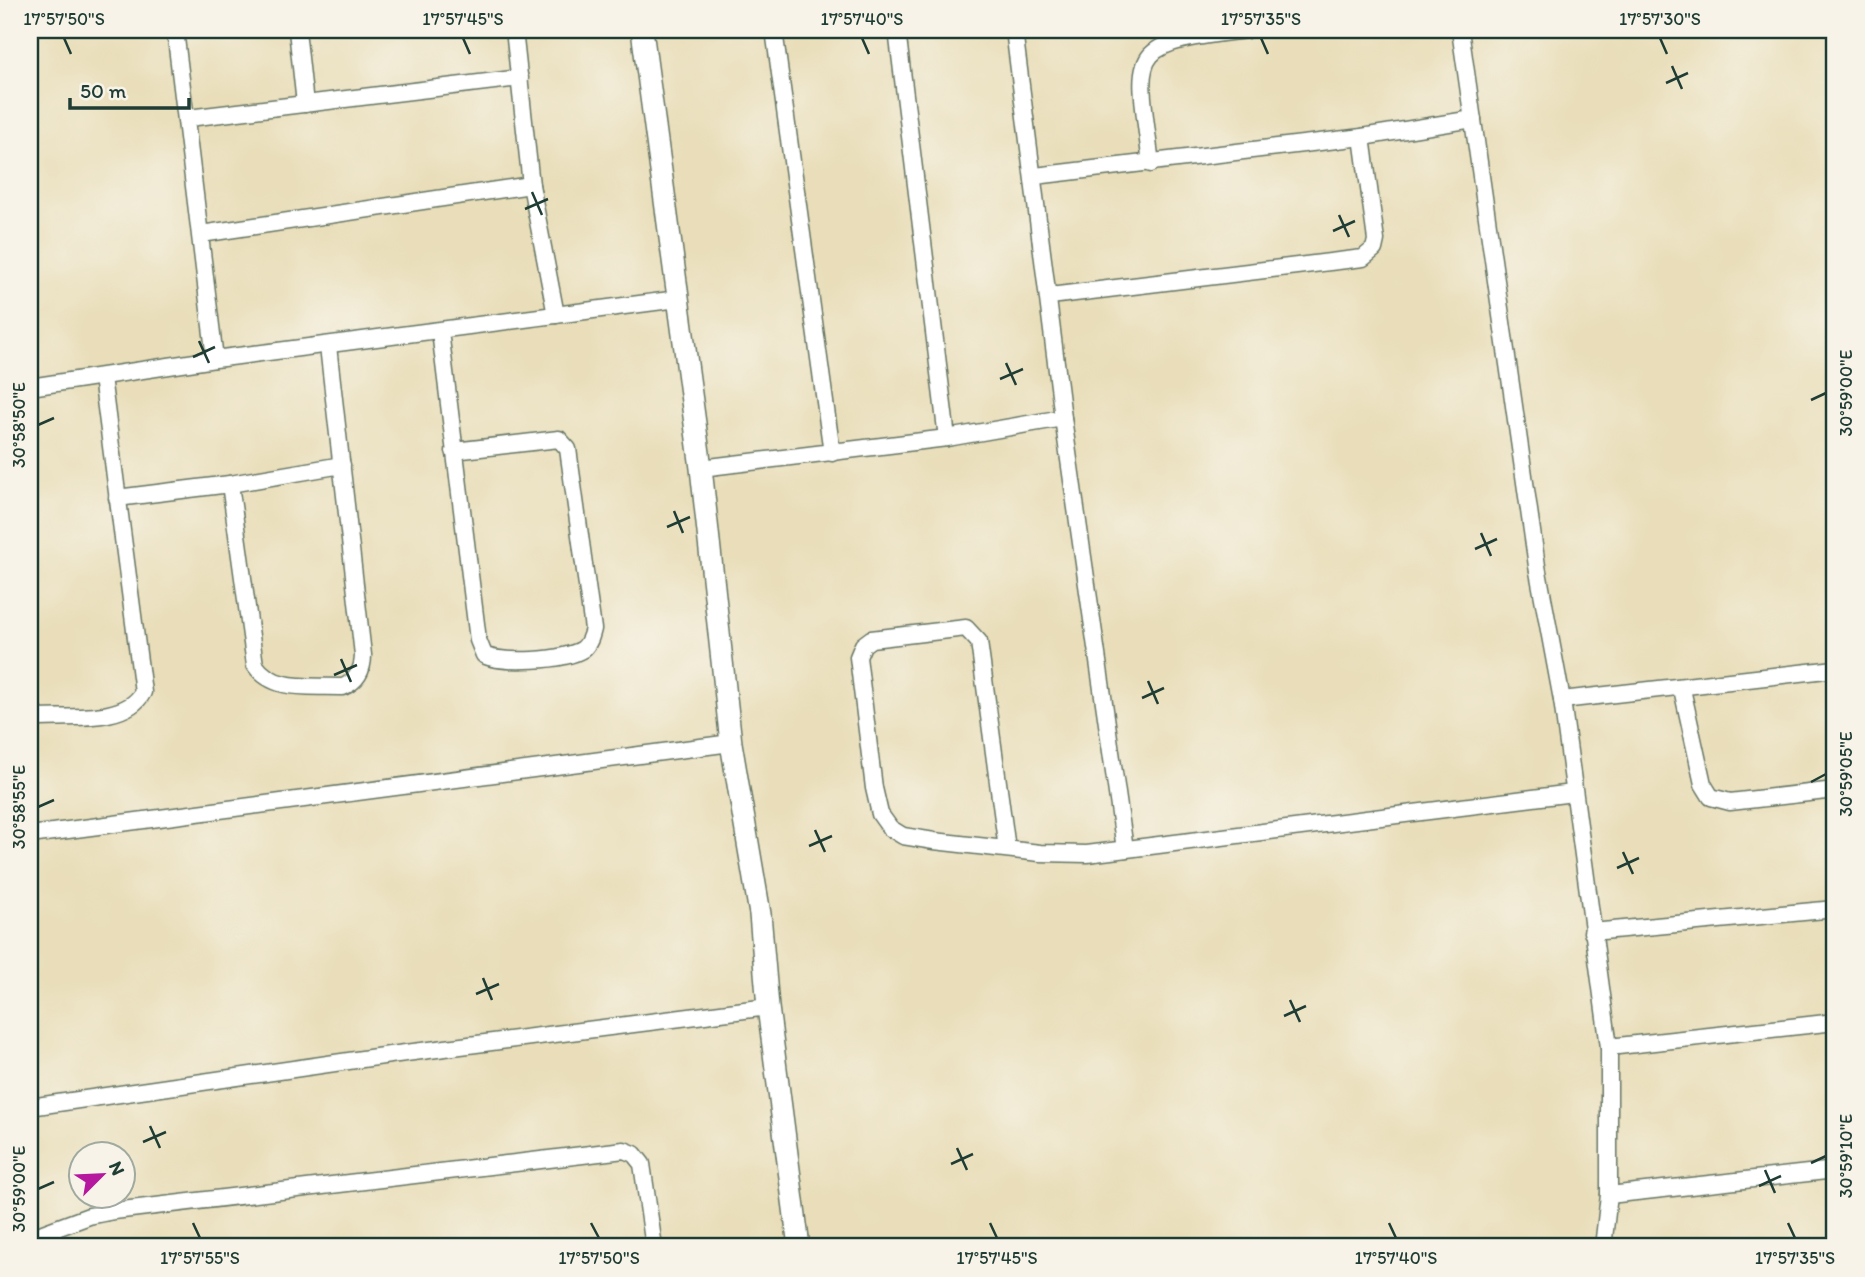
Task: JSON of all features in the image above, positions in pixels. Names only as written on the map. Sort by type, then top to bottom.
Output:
[{"type":"street","points":[[175,30],[188,118],[215,359]]},
{"type":"street","points":[[297,30],[305,104]]},
{"type":"street","points":[[514,30],[531,185],[556,315]]},
{"type":"street","points":[[642,30],[701,468],[731,743],[760,914],[768,1007],[799,1247]]},
{"type":"street","points":[[774,30],[832,453]]},
{"type":"street","points":[[897,30],[947,438]]},
{"type":"street","points":[[1014,30],[1035,176],[1063,418],[1125,849]]},
{"type":"street","points":[[1151,164],[1141,77],[1144,62],[1159,46],[1178,38],[1247,30]]},
{"type":"street","points":[[1460,30],[1537,566],[1562,700],[1609,1047],[1609,1195],[1603,1247]]},
{"type":"street","points":[[188,118],[520,78]]},
{"type":"street","points":[[1035,176],[1362,137],[1474,119]]},
{"type":"street","points":[[1050,296],[1363,258],[1374,248],[1376,240],[1362,137]]},
{"type":"street","points":[[201,234],[531,185]]},
{"type":"street","points":[[30,387],[215,359],[678,299]]},
{"type":"street","points":[[440,331],[454,451],[478,640],[484,655],[496,661],[561,656],[581,650],[589,643],[593,629],[568,449],[564,442],[559,439],[454,451]]},
{"type":"street","points":[[230,484],[256,664],[264,678],[274,684],[343,687],[358,674],[363,655],[328,346]]},
{"type":"street","points":[[30,709],[40,718],[99,714],[124,710],[137,703],[143,692],[102,377]]},
{"type":"street","points":[[701,468],[947,438],[1063,418]]},
{"type":"street","points":[[117,498],[230,484],[342,465]]},
{"type":"street","points":[[1007,849],[979,642],[966,628],[871,639],[863,645],[859,657],[874,788],[880,814],[890,828],[903,836],[1007,849],[1087,854],[1573,793]]},
{"type":"street","points":[[1562,700],[1835,669]]},
{"type":"street","points":[[1682,688],[1703,784],[1711,797],[1730,802],[1835,790]]},
{"type":"street","points":[[30,835],[731,743]]},
{"type":"street","points":[[1592,932],[1835,909]]},
{"type":"street","points":[[30,1107],[390,1055],[768,1007]]},
{"type":"street","points":[[1609,1047],[1835,1023]]},
{"type":"street","points":[[45,1247],[43,1233],[114,1211],[624,1150],[634,1154],[642,1164],[654,1247]]},
{"type":"street","points":[[1609,1195],[1835,1170]]}]
